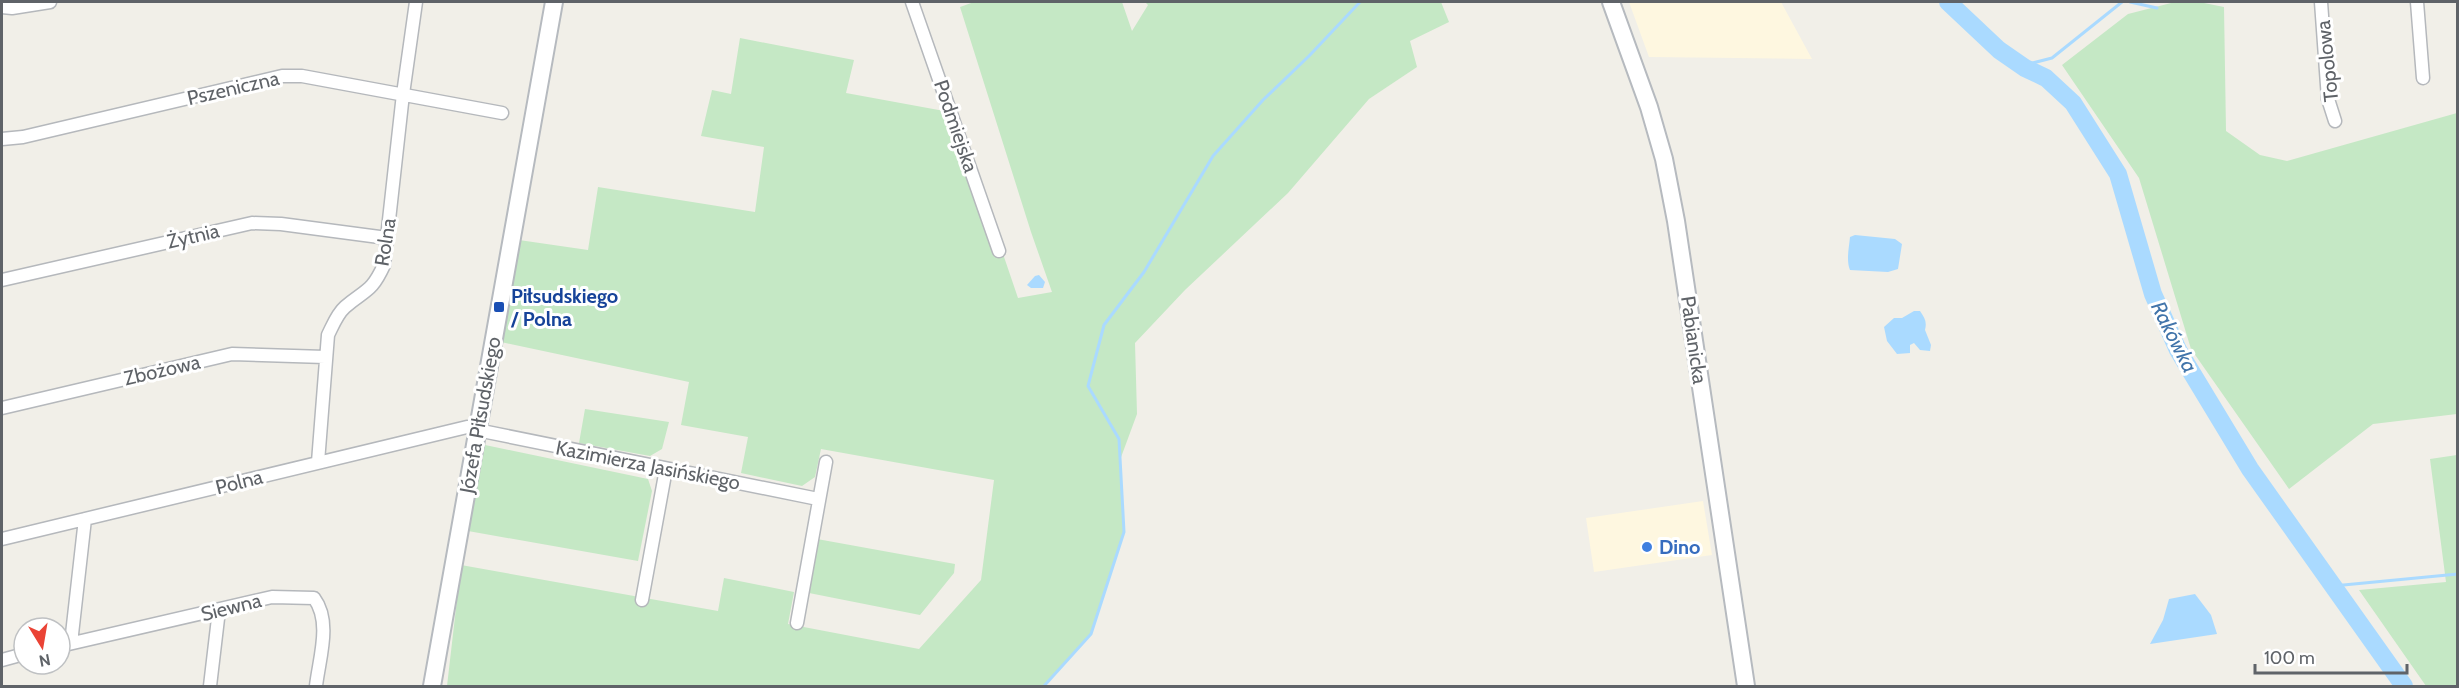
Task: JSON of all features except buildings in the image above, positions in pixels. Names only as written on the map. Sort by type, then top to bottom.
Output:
[{"type":"main road","name":"Józefa Piłsudskiego","points":[[432,687],[554,2]]},
{"type":"main road","name":"Pabianicka","points":[[1611,2],[1649,107],[1664,159],[1676,221],[1746,687]]},
{"type":"street","points":[[2,7],[12,8],[50,2]]},
{"type":"street","name":"Rolna","points":[[318,462],[328,335],[336,318],[345,307],[365,293],[376,281],[384,265],[416,2]]},
{"type":"street","name":"Podmiejska","points":[[912,2],[999,251]]},
{"type":"street","name":"Topolowa","points":[[2321,2],[2328,99],[2335,121]]},
{"type":"street","points":[[2417,2],[2423,78]]},
{"type":"street","name":"Pszeniczna","points":[[2,139],[23,137],[282,76],[302,76],[502,113]]},
{"type":"street","name":"Żytnia","points":[[2,280],[252,223],[281,224],[387,238]]},
{"type":"street","name":"Zbożowa","points":[[2,408],[232,354],[325,357]]},
{"type":"street","name":"Polna","points":[[2,539],[467,427],[477,429]]},
{"type":"street","name":"Kazimierza Jasińskiego","points":[[477,429],[818,499]]},
{"type":"street","points":[[797,623],[826,462]]},
{"type":"street","points":[[642,600],[666,469]]},
{"type":"street","points":[[70,616],[85,519]]},
{"type":"street","name":"Siewna","points":[[72,643],[272,597],[314,598],[320,606],[324,619],[316,687]]},
{"type":"street","points":[[210,687],[219,610]]},
{"type":"shaded area","points":[[1629,2],[1781,2],[1812,59],[1649,57]]},
{"type":"shaded area","points":[[1703,501],[1712,555],[1594,572],[1586,518]]},
{"type":"green space","points":[[974,2],[1122,2],[1132,31],[1148,5],[1145,2],[1441,2],[1449,22],[1410,41],[1417,67],[1369,99],[1288,193],[1185,290],[1135,343],[1137,414],[1120,460],[1124,532],[1091,634],[1044,686],[447,686],[461,565],[718,611],[724,578],[794,592],[788,624],[919,649],[981,580],[994,480],[821,449],[815,477],[802,486],[741,473],[748,437],[681,425],[689,382],[501,342],[519,240],[588,250],[598,187],[755,212],[764,147],[701,136],[712,90],[731,94],[740,38],[854,60],[846,93],[955,113],[1018,298],[1052,292],[960,7]]},
{"type":"green space","points":[[2175,2],[2199,2],[2224,7],[2226,131],[2260,155],[2287,161],[2457,113],[2457,414],[2373,424],[2289,489],[2191,349],[2139,178],[2062,65],[2128,14]]},
{"type":"green space","points":[[585,409],[669,422],[662,449],[650,456],[579,443]]},
{"type":"green space","points":[[485,445],[648,479],[652,491],[638,561],[468,531]]},
{"type":"green space","points":[[2457,455],[2457,686],[2426,686],[2359,590],[2446,582],[2430,459]]},
{"type":"green space","points":[[817,539],[955,564],[954,573],[920,615],[809,593]]},
{"type":"water","points":[[1855,235],[1895,239],[1902,244],[1898,269],[1888,272],[1850,270],[1848,258],[1850,237]]},
{"type":"water","points":[[1039,275],[1045,282],[1043,288],[1031,288],[1027,285],[1035,276]]},
{"type":"water","points":[[1914,311],[1920,311],[1924,318],[1925,330],[1931,345],[1930,351],[1920,350],[1914,343],[1910,345],[1910,353],[1897,354],[1887,341],[1884,327],[1894,318],[1902,318]]},
{"type":"water","points":[[2195,594],[2211,615],[2217,634],[2150,644],[2163,620],[2169,599]]},
{"type":"waterway","points":[[1044,686],[1091,634],[1124,532],[1119,439],[1088,386],[1104,325],[1144,272],[1213,156],[1263,100],[1360,2]]},
{"type":"waterway","name":"Rakówka","points":[[1948,2],[1999,50],[2025,68],[2046,78],[2073,103],[2118,174],[2153,294],[2178,350],[2250,469],[2404,686]]},
{"type":"waterway","points":[[2021,66],[2052,58],[2122,2]]},
{"type":"waterway","points":[[2130,2],[2157,8]]},
{"type":"waterway","points":[[2333,586],[2458,574]]},
{"type":"place","name":"Piłsudskiego / Polna","points":[[499,307]]},
{"type":"place","name":"Dino","points":[[1647,547]]}]
